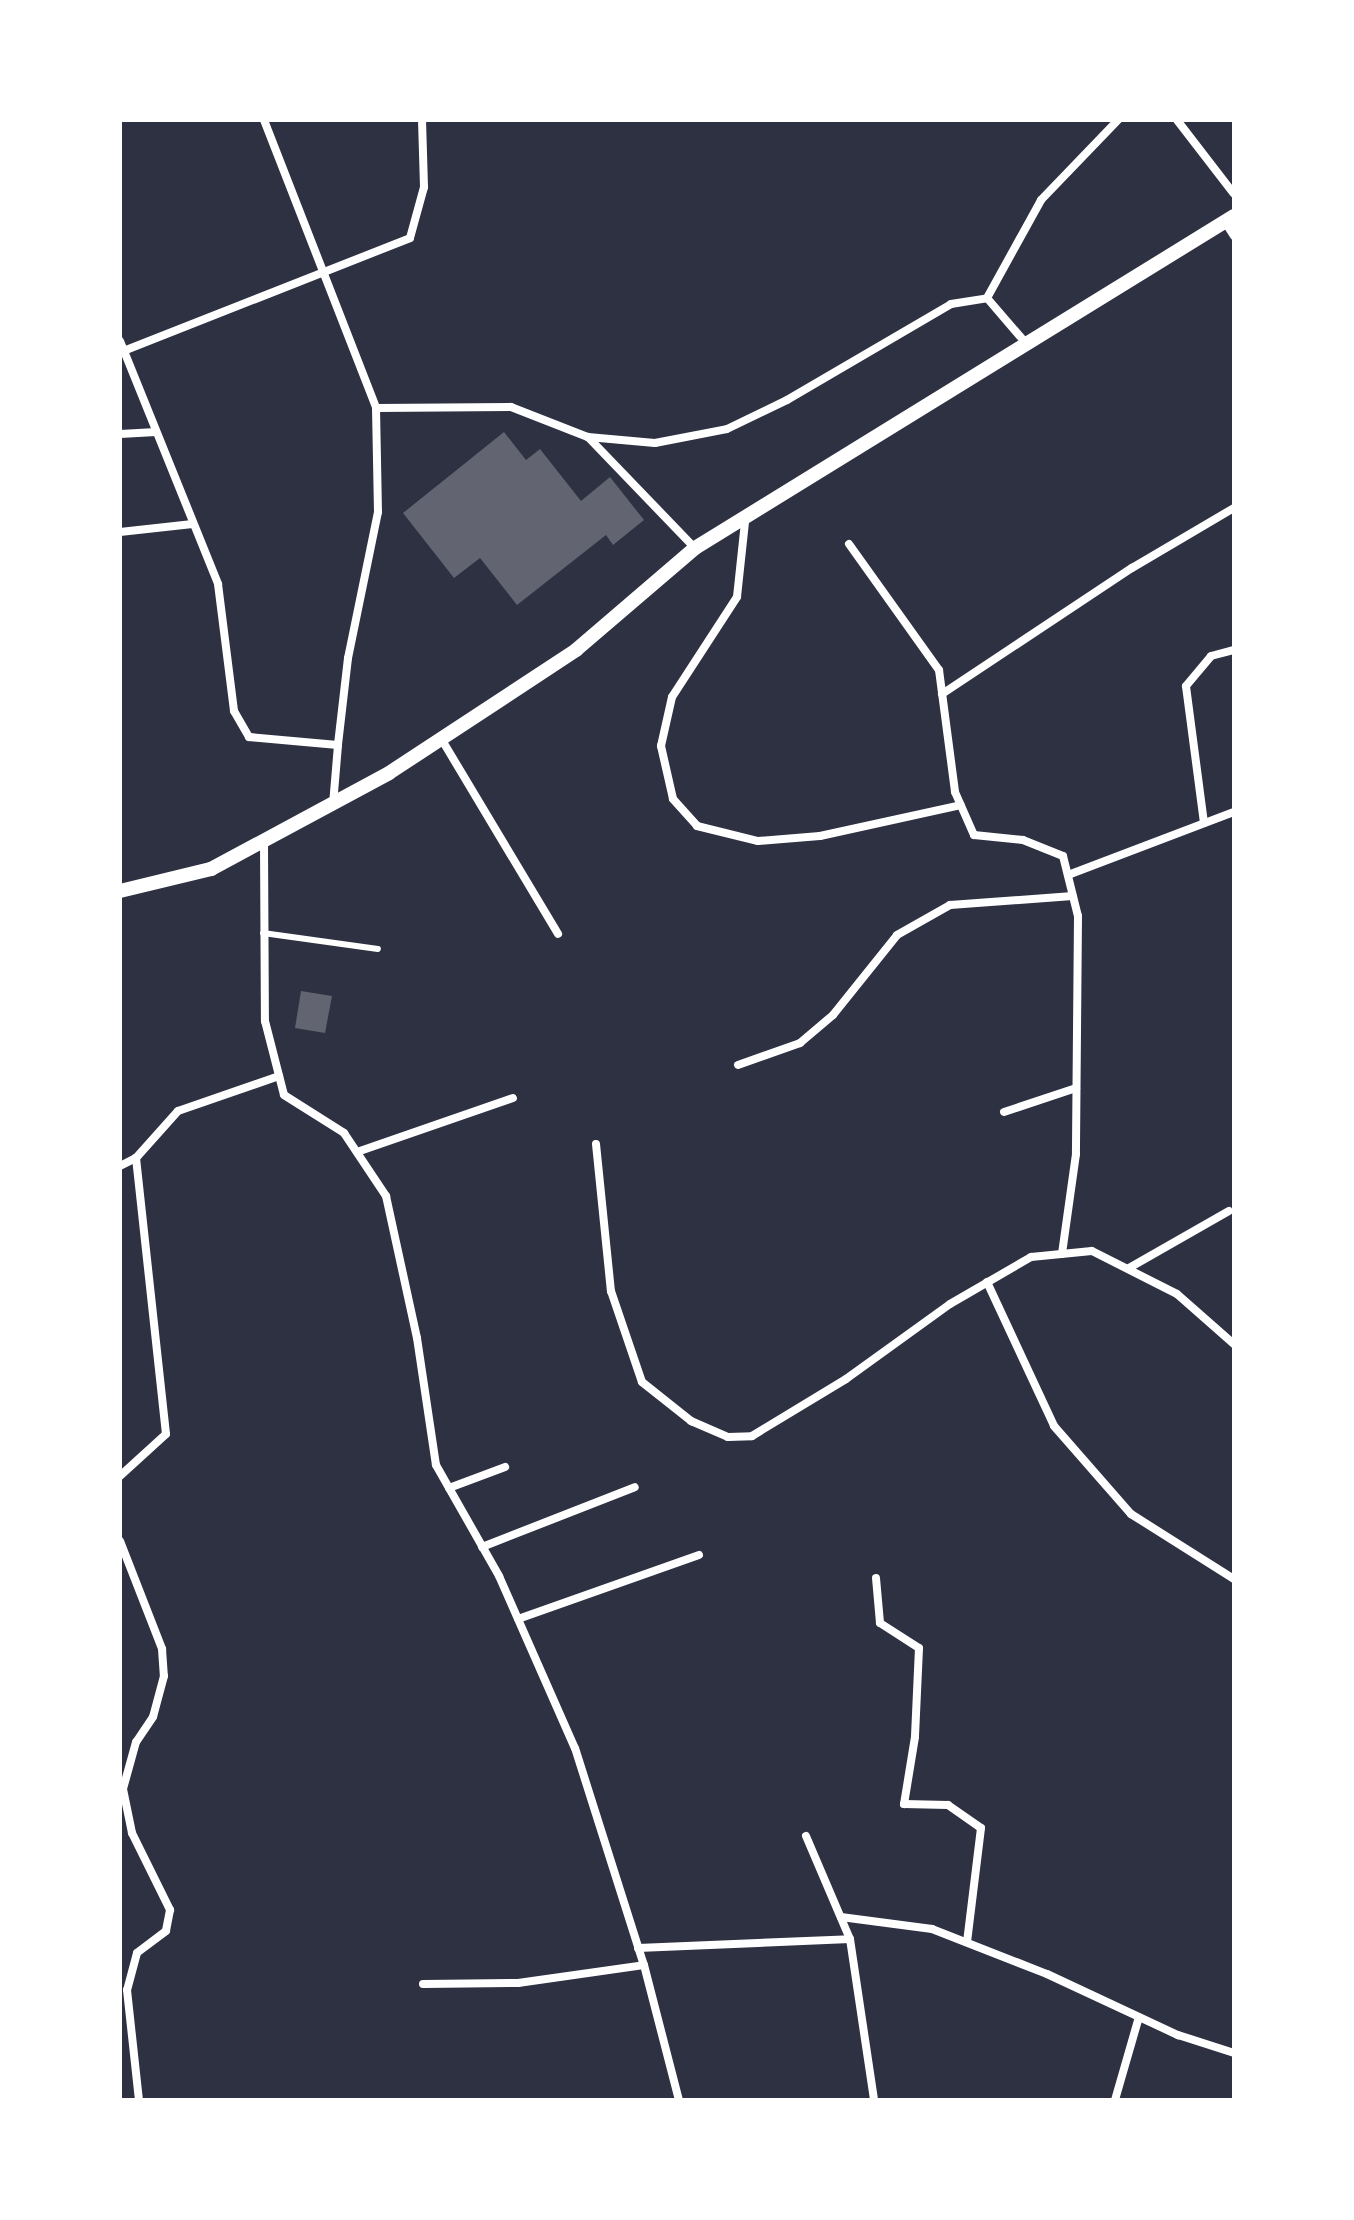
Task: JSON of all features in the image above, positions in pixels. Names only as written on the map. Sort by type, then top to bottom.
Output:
[{"type":"street","points":[[264,120],[376,408],[378,512],[348,658],[332,805]]},
{"type":"street","points":[[126,350],[410,238],[424,187],[422,120]]},
{"type":"street","points":[[987,298],[1041,200],[1118,120]]},
{"type":"street","points":[[1177,120],[1234,194]]},
{"type":"street","points":[[120,891],[211,869],[264,844],[332,805],[442,740],[576,650],[695,548],[745,522],[1024,341],[1229,219],[1234,236]]},
{"type":"street","points":[[376,408],[511,407],[588,437],[655,443],[727,429],[787,400],[951,304],[987,298]]},
{"type":"street","points":[[987,298],[1024,341]]},
{"type":"street","points":[[120,341],[218,584],[234,711],[249,737],[338,745]]},
{"type":"street","points":[[120,434],[156,432]]},
{"type":"street","points":[[588,437],[695,548]]},
{"type":"street","points":[[942,694],[1132,568],[1234,508]]},
{"type":"street","points":[[745,522],[737,597],[672,697],[661,746],[673,799],[697,826],[758,841],[820,836],[961,805]]},
{"type":"street","points":[[120,532],[193,524]]},
{"type":"street","points":[[849,544],[939,670],[961,805],[974,835],[1023,840],[1063,856],[1078,916],[1076,1154],[1062,1254]]},
{"type":"street","points":[[1204,823],[1186,686],[1211,656],[1234,650]]},
{"type":"street","points":[[442,740],[558,934]]},
{"type":"street","points":[[1068,875],[1234,812]]},
{"type":"street","points":[[264,844],[262,933],[265,1021],[284,1095],[344,1133],[386,1196],[417,1338],[436,1465],[518,1619],[575,1748],[644,1965],[679,2100]]},
{"type":"street","points":[[738,1065],[800,1043],[833,1015],[897,935],[950,905],[1073,896]]},
{"type":"street","points":[[120,1166],[136,1158],[178,1111],[279,1076]]},
{"type":"street","points":[[1004,1112],[1076,1088]]},
{"type":"street","points":[[357,1152],[513,1098]]},
{"type":"street","points":[[596,1144],[611,1291],[642,1382],[691,1421],[728,1437],[752,1436],[846,1379],[987,1282],[1031,1257],[1092,1251],[1177,1294],[1234,1344]]},
{"type":"street","points":[[120,1476],[166,1434],[136,1158]]},
{"type":"street","points":[[1129,1268],[1229,1211]]},
{"type":"street","points":[[987,1282],[1054,1426],[1131,1514],[1234,1579]]},
{"type":"street","points":[[449,1488],[505,1467]]},
{"type":"street","points":[[482,1547],[635,1487]]},
{"type":"street","points":[[120,1541],[162,1649],[164,1676],[153,1717],[136,1742],[123,1789],[132,1833],[170,1910],[166,1931],[137,1953],[127,1990],[139,2100]]},
{"type":"street","points":[[518,1619],[699,1555]]},
{"type":"street","points":[[876,1578],[880,1623],[919,1648],[915,1737],[904,1804],[948,1805],[981,1828],[967,1942]]},
{"type":"street","points":[[806,1836],[850,1939],[874,2100]]},
{"type":"street","points":[[841,1917],[932,1929],[1139,2017],[1234,2053]]},
{"type":"street","points":[[638,1948],[850,1939]]},
{"type":"street","points":[[423,1984],[518,1983],[644,1965]]},
{"type":"street","points":[[1115,2100],[1139,2017]]},
{"type":"lane","points":[[262,933],[378,949]]},
{"type":"building","points":[[504,432],[526,460],[540,449],[581,501],[610,477],[644,520],[613,545],[606,535],[517,605],[480,558],[454,578],[403,513]]},
{"type":"building","points":[[301,991],[332,996],[325,1033],[295,1028]]}]
